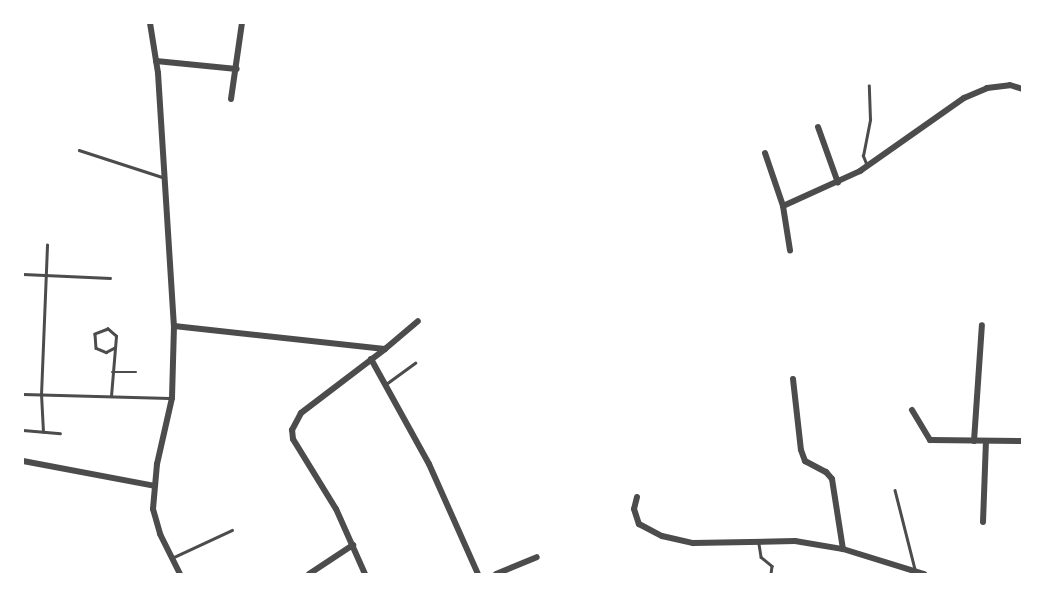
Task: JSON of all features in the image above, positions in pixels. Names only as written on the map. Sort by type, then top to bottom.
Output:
[{"type":"street","points":[[150,23],[156,61],[174,326],[172,398],[155,486],[154,516],[180,574]]},
{"type":"street","points":[[231,99],[242,23]]},
{"type":"street","points":[[156,61],[237,69]]},
{"type":"street","points":[[783,206],[838,183],[867,166],[964,98],[987,88],[1010,85],[1022,89]]},
{"type":"street","points":[[818,127],[838,183]]},
{"type":"street","points":[[765,153],[783,206],[790,250]]},
{"type":"street","points":[[365,574],[336,509],[293,439],[292,430],[300,413],[418,321]]},
{"type":"street","points":[[974,441],[982,325]]},
{"type":"street","points":[[174,326],[385,349]]},
{"type":"street","points":[[371,359],[429,464],[478,574]]},
{"type":"street","points":[[793,379],[801,450],[805,461],[827,472],[832,479],[843,549]]},
{"type":"street","points":[[912,410],[930,440],[1022,441]]},
{"type":"street","points":[[983,522],[986,441]]},
{"type":"street","points":[[23,461],[155,486]]},
{"type":"street","points":[[637,497],[635,517],[650,532],[693,543],[795,541],[843,549],[920,573]]},
{"type":"street","points":[[309,574],[353,545]]},
{"type":"street","points":[[496,574],[537,557]]},
{"type":"lane","points":[[867,166],[863,156],[870,120],[869,86]]},
{"type":"lane","points":[[79,150],[165,178]]},
{"type":"lane","points":[[43,432],[41,395],[47,245]]},
{"type":"lane","points":[[23,274],[110,278]]},
{"type":"lane","points":[[111,396],[111,372],[117,342],[114,333],[108,329],[98,331],[94,338],[96,348],[106,352],[114,348]]},
{"type":"lane","points":[[385,385],[415,363]]},
{"type":"lane","points":[[111,372],[136,372]]},
{"type":"lane","points":[[23,394],[172,398]]},
{"type":"lane","points":[[23,430],[61,433]]},
{"type":"lane","points":[[895,491],[920,573]]},
{"type":"lane","points":[[172,558],[232,530]]},
{"type":"lane","points":[[758,541],[761,557],[772,566],[771,574]]}]
